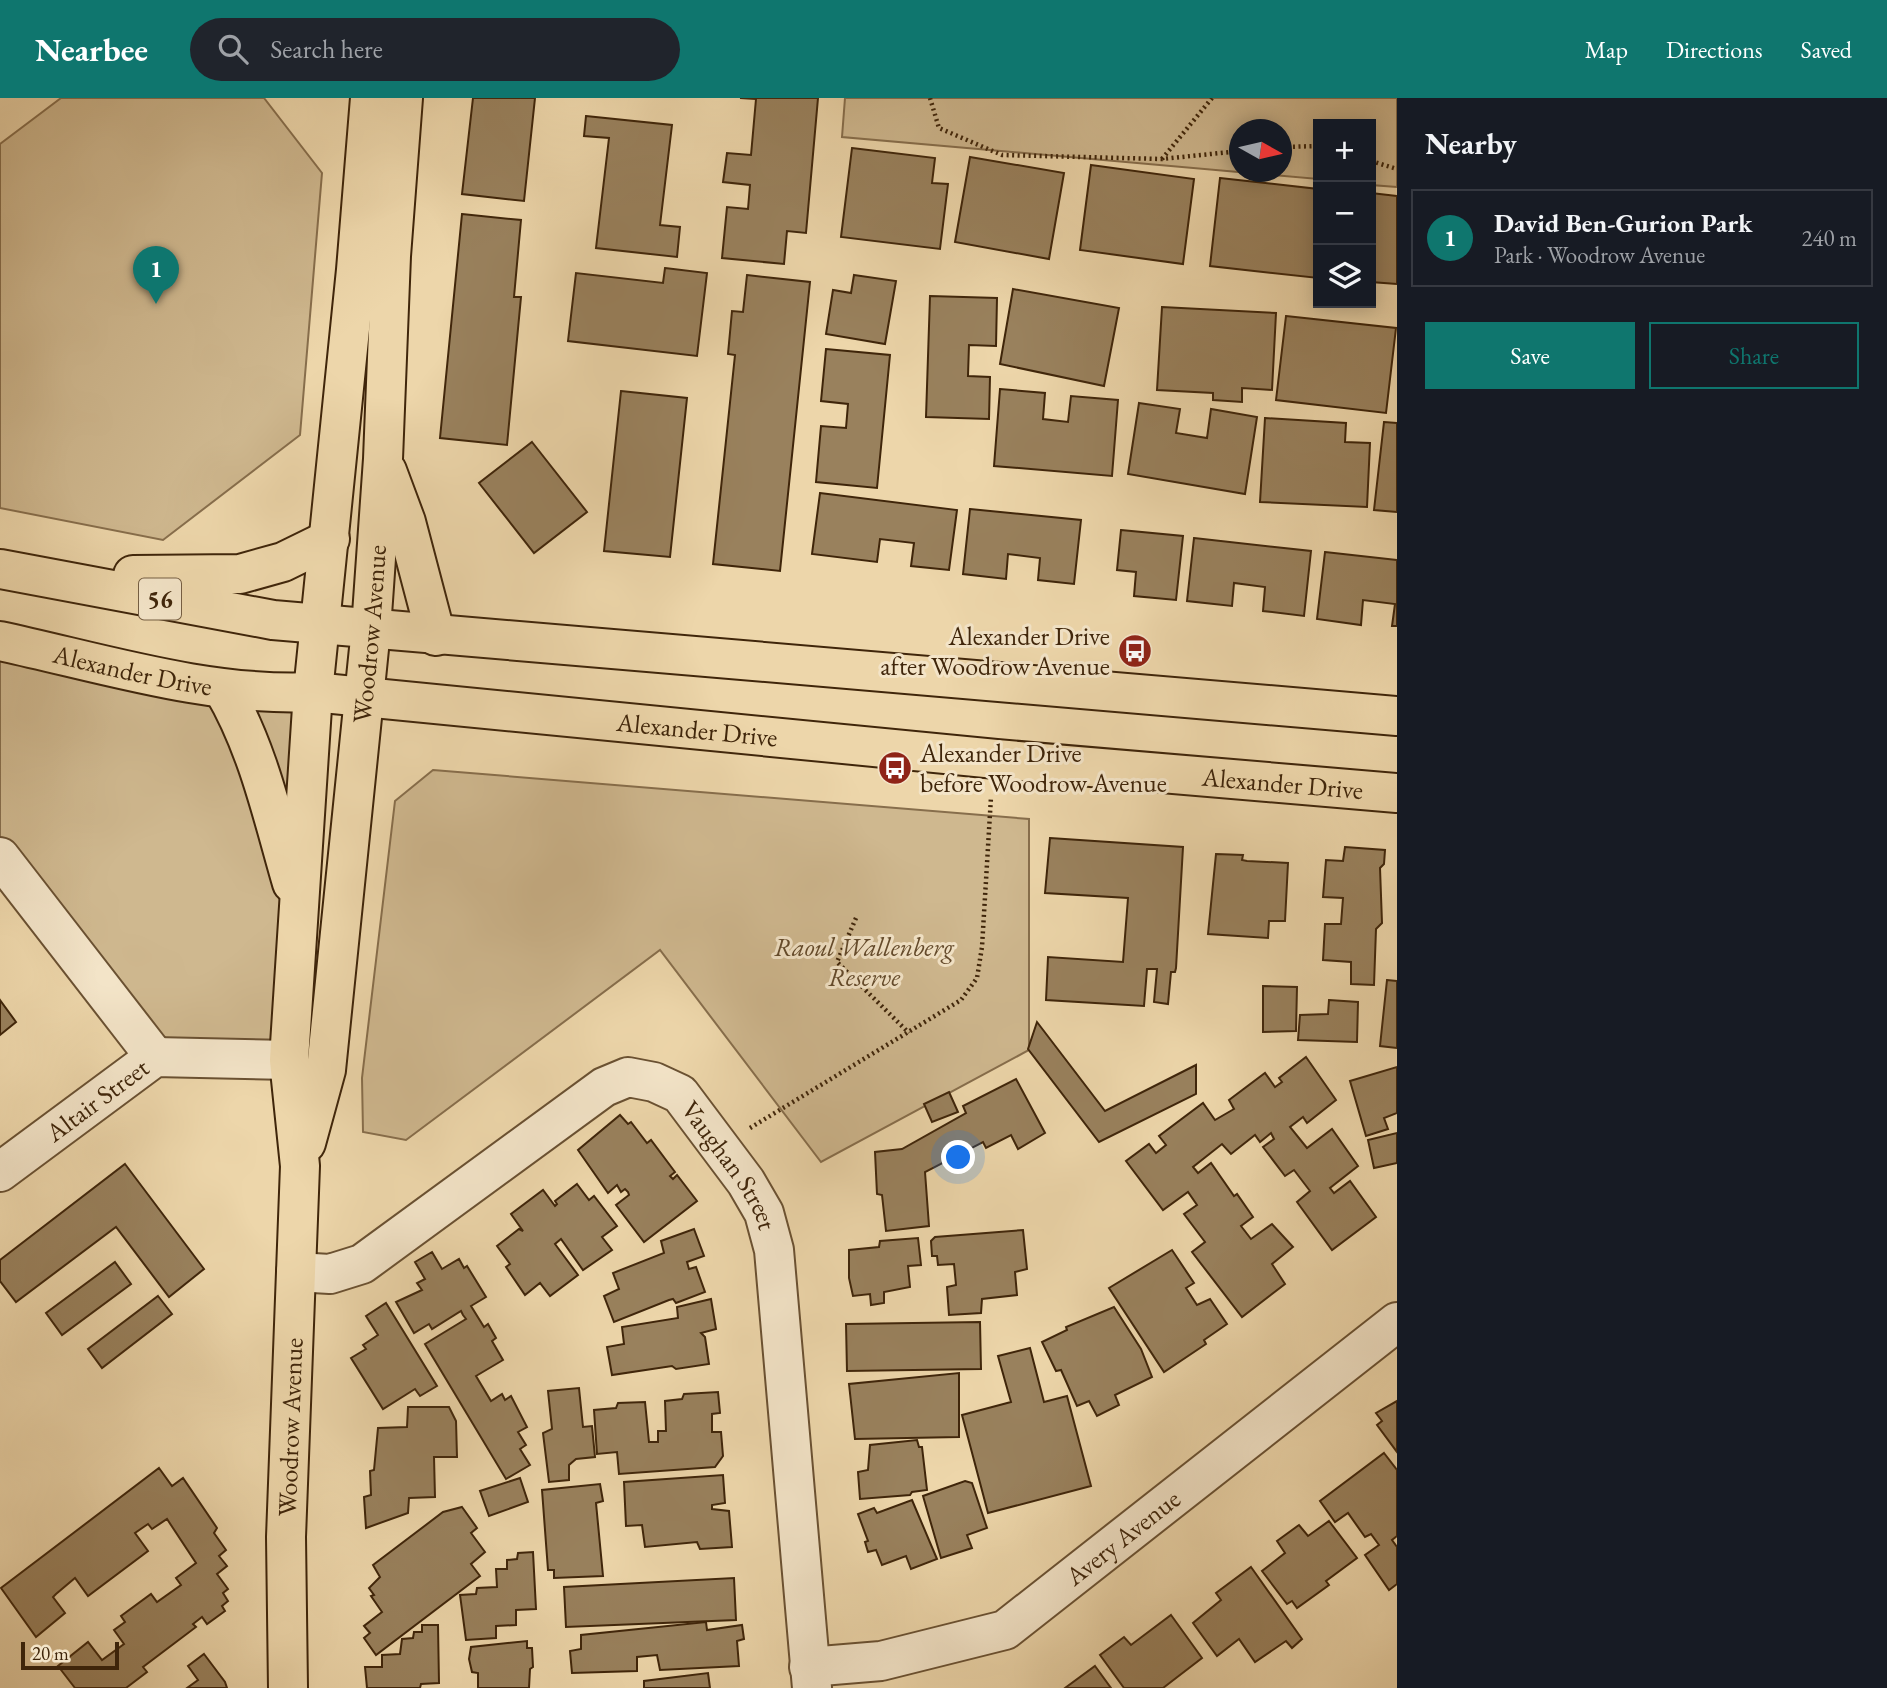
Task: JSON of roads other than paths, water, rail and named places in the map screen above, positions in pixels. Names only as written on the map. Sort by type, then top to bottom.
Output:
[{"type":"main road","name":"Woodrow Avenue","points":[[288,1688],[286,1537],[300,1166],[289,1060],[313,692],[330,539],[370,98]]},
{"type":"main road","name":"Woodrow Avenue","points":[[300,1166],[326,1070],[365,699],[383,459],[391,256],[404,98]]},
{"type":"main road","points":[[383,459],[406,522],[436,636]]},
{"type":"main road","points":[[90,586],[135,575],[195,577],[251,572],[283,562],[330,539]]},
{"type":"main road","name":"56","points":[[0,569],[272,620],[1397,716]]},
{"type":"main road","name":"Alexander Drive","points":[[0,641],[223,689],[269,694],[313,692],[982,758],[1397,793]]},
{"type":"main road","points":[[223,689],[239,715],[252,751],[300,909]]},
{"type":"street","points":[[0,858],[155,1057]]},
{"type":"street","name":"Altair Street","points":[[0,1172],[155,1057],[289,1060]]},
{"type":"street","name":"Vaughan Street","points":[[296,1272],[330,1274],[362,1264],[604,1087],[628,1077],[654,1082],[680,1094],[746,1182],[764,1213],[774,1250],[811,1678]]},
{"type":"street","name":"Avery Avenue","points":[[811,1678],[1005,1630],[1397,1322]]},
{"type":"place","name":"David Ben-Gurion Park","points":[[156,304]]},
{"type":"place","name":"Alexander Drive after Woodrow Avenue","points":[[1135,651]]},
{"type":"place","name":"Alexander Drive before Woodrow Avenue","points":[[895,768]]},
{"type":"park label","name":"Raoul Wallenberg Reserve","points":[[864,962]]}]
